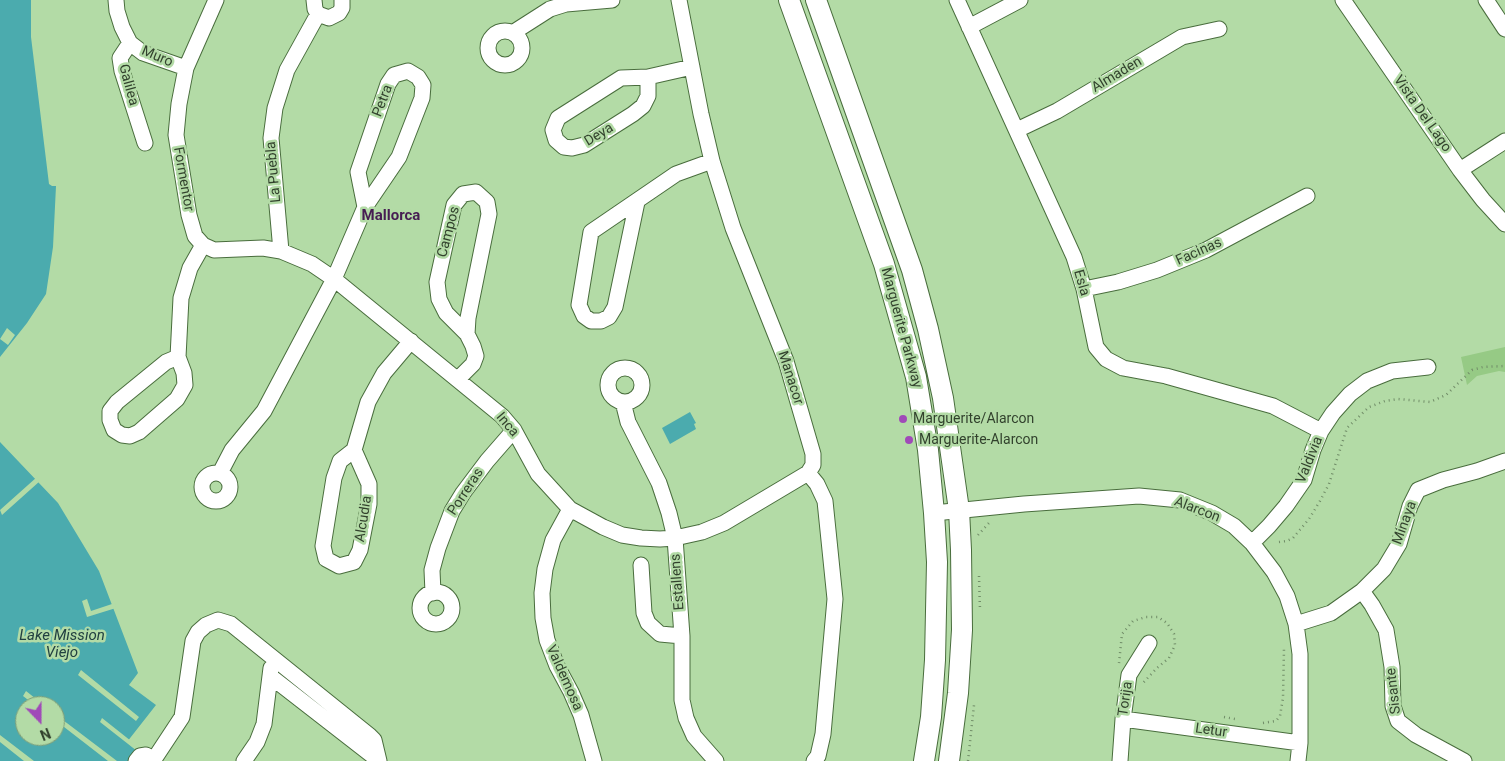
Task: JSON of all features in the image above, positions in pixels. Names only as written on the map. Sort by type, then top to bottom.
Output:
[{"type":"main road","name":"Marguerite Parkway","points":[[789,0],[884,264],[916,376],[928,450],[937,562],[935,660],[931,717],[924,761]]},
{"type":"main road","name":"Marguerite Parkway","points":[[816,0],[912,270],[944,398],[959,510],[962,630],[958,693],[949,761]]},
{"type":"street","name":"Galilea","points":[[116,0],[122,27],[130,43],[120,58],[122,72],[145,143]]},
{"type":"street","name":"Formentor","points":[[203,245],[195,236],[189,215],[176,135],[179,104],[186,68],[216,0]]},
{"type":"street","points":[[316,7],[329,18],[335,16],[342,8],[342,0]]},
{"type":"street","points":[[514,32],[550,10],[566,4],[612,0]]},
{"type":"street","name":"Manacor","points":[[679,0],[712,161],[733,228],[786,360],[813,454],[813,465],[808,472]]},
{"type":"street","name":"Esla","points":[[958,0],[1074,257],[1084,290],[1096,347],[1106,359],[1123,368],[1166,376],[1273,406],[1321,431]]},
{"type":"street","points":[[969,27],[1020,0]]},
{"type":"street","name":"Vista Del Lago","points":[[1343,0],[1460,170],[1483,200],[1505,224]]},
{"type":"street","points":[[1486,0],[1505,29]]},
{"type":"street","name":"La Puebla","points":[[281,251],[271,138],[275,108],[287,70],[316,7]]},
{"type":"street","name":"Almaden","points":[[1017,130],[1057,111],[1182,37],[1219,29]]},
{"type":"street","name":"Muro","points":[[130,43],[143,52],[186,68]]},
{"type":"street","name":"Deya","points":[[648,77],[648,96],[643,106],[633,114],[584,145],[572,148],[564,147],[556,140],[553,130],[558,118],[621,78],[648,77],[692,67]]},
{"type":"street","name":"Petra","points":[[220,472],[232,450],[264,411],[334,280],[365,207],[399,157],[422,98],[423,85],[418,77],[408,71],[394,75],[388,84],[358,172],[365,207]]},
{"type":"street","points":[[1460,170],[1505,141]]},
{"type":"street","points":[[637,202],[615,307],[609,317],[601,322],[590,320],[584,316],[579,305],[591,232],[676,174],[712,161]]},
{"type":"street","name":"Campos","points":[[458,379],[473,364],[476,356],[467,334],[446,313],[439,299],[437,282],[454,205],[463,194],[476,192],[487,202],[489,214],[468,318],[467,334]]},
{"type":"street","name":"Facinas","points":[[1084,290],[1157,270],[1206,250],[1307,196]]},
{"type":"street","points":[[178,356],[166,362],[117,402],[110,411],[110,420],[114,430],[122,435],[130,436],[139,432],[177,399],[185,385],[184,373],[178,356],[181,298],[190,268],[203,245]]},
{"type":"street","name":"Inca","points":[[203,245],[214,250],[263,248],[281,251],[312,264],[411,341],[502,416],[514,430],[538,474],[570,509],[603,527],[641,538],[675,538],[702,532],[724,523],[808,472]]},
{"type":"street","name":"Alcudia","points":[[354,450],[369,484],[369,504],[360,550],[354,562],[339,566],[326,559],[323,546],[334,478],[340,461],[354,450],[368,402],[384,372],[411,341]]},
{"type":"street","name":"Valdivia","points":[[1252,543],[1286,506],[1304,480],[1321,431],[1333,413],[1350,394],[1367,381],[1392,371],[1428,367]]},
{"type":"street","name":"Estallens","points":[[623,402],[628,422],[659,483],[675,538],[682,636],[682,700],[686,718],[694,736],[716,761]]},
{"type":"street","name":"Porreras","points":[[433,593],[432,570],[452,511],[462,493],[514,430]]},
{"type":"street","name":"Minaya","points":[[1296,624],[1331,613],[1362,591],[1384,569],[1399,544],[1410,506],[1418,490],[1443,480],[1505,461]]},
{"type":"street","points":[[808,472],[817,484],[824,501],[835,599],[823,734],[818,756],[814,761]]},
{"type":"street","name":"Alarcon","points":[[934,512],[1139,496],[1180,500],[1212,513],[1234,526],[1252,543],[1274,572],[1287,596],[1296,624],[1300,654],[1300,743],[1298,761]]},
{"type":"street","name":"Valdemosa","points":[[570,509],[553,540],[545,569],[542,593],[543,618],[547,640],[557,666],[581,715],[594,761]]},
{"type":"street","points":[[641,565],[644,613],[648,622],[660,634],[682,636]]},
{"type":"street","name":"Sisante","points":[[1362,591],[1386,630],[1392,667],[1393,706],[1398,721],[1416,736],[1464,761]]},
{"type":"street","points":[[136,761],[140,756],[146,755],[154,760],[182,716],[193,641],[198,632],[212,621],[218,620],[226,621],[369,735],[374,740],[378,760]]},
{"type":"street","name":"Torija","points":[[1120,761],[1129,675],[1149,643]]},
{"type":"street","points":[[244,761],[257,742],[264,724],[272,657]]},
{"type":"street","points":[[270,676],[378,760]]},
{"type":"street","name":"Letur","points":[[1123,719],[1300,743]]},
{"type":"path","points":[[1279,542],[1292,538],[1313,513],[1329,484],[1347,428],[1369,407],[1385,401],[1398,399],[1430,402],[1446,395],[1472,370],[1483,367],[1505,366]]},
{"type":"path","points":[[978,544],[978,534],[987,523],[994,522]]},
{"type":"path","points":[[979,574],[980,611]]},
{"type":"path","points":[[1118,672],[1122,634],[1132,621],[1146,617],[1158,617],[1167,623],[1174,634],[1175,645],[1169,658],[1143,683],[1141,688]]},
{"type":"path","points":[[1255,722],[1276,721],[1280,716],[1283,698],[1284,646]]},
{"type":"path","points":[[968,761],[975,700]]},
{"type":"path","points":[[1220,717],[1238,719]]},
{"type":"green space","points":[[1505,347],[1505,372],[1499,371],[1477,376],[1467,385],[1461,357]]},
{"type":"water","points":[[0,0],[31,0],[31,37],[49,184],[56,186],[53,247],[46,294],[27,323],[0,357]]},
{"type":"water","points":[[690,412],[696,423],[694,424],[696,429],[670,444],[662,428]]},
{"type":"water","name":"Lake Mission Viejo","points":[[0,442],[58,503],[99,571],[138,673],[129,685],[156,705],[127,742],[137,751],[131,761],[0,761]]},
{"type":"pier","points":[[7,328],[15,335],[8,345],[0,339]]},
{"type":"pier","points":[[37,477],[40,481],[2,515],[0,510]]},
{"type":"pier","points":[[87,599],[91,611],[115,603],[116,608],[87,617],[82,601]]},
{"type":"pier","points":[[81,670],[139,717],[136,721],[78,675]]},
{"type":"pier","points":[[26,691],[32,696],[23,696]]},
{"type":"pier","points":[[102,718],[139,749],[137,751],[100,722]]},
{"type":"pier","points":[[65,722],[117,761],[108,761],[65,728]]},
{"type":"pier","points":[[0,735],[34,761],[24,761],[0,742]]},
{"type":"place","name":"Marguerite/Alarcon","points":[[903,419]]},
{"type":"place","name":"Marguerite-Alarcon","points":[[909,440]]},
{"type":"district","name":"Mallorca","points":[[391,216]]}]
